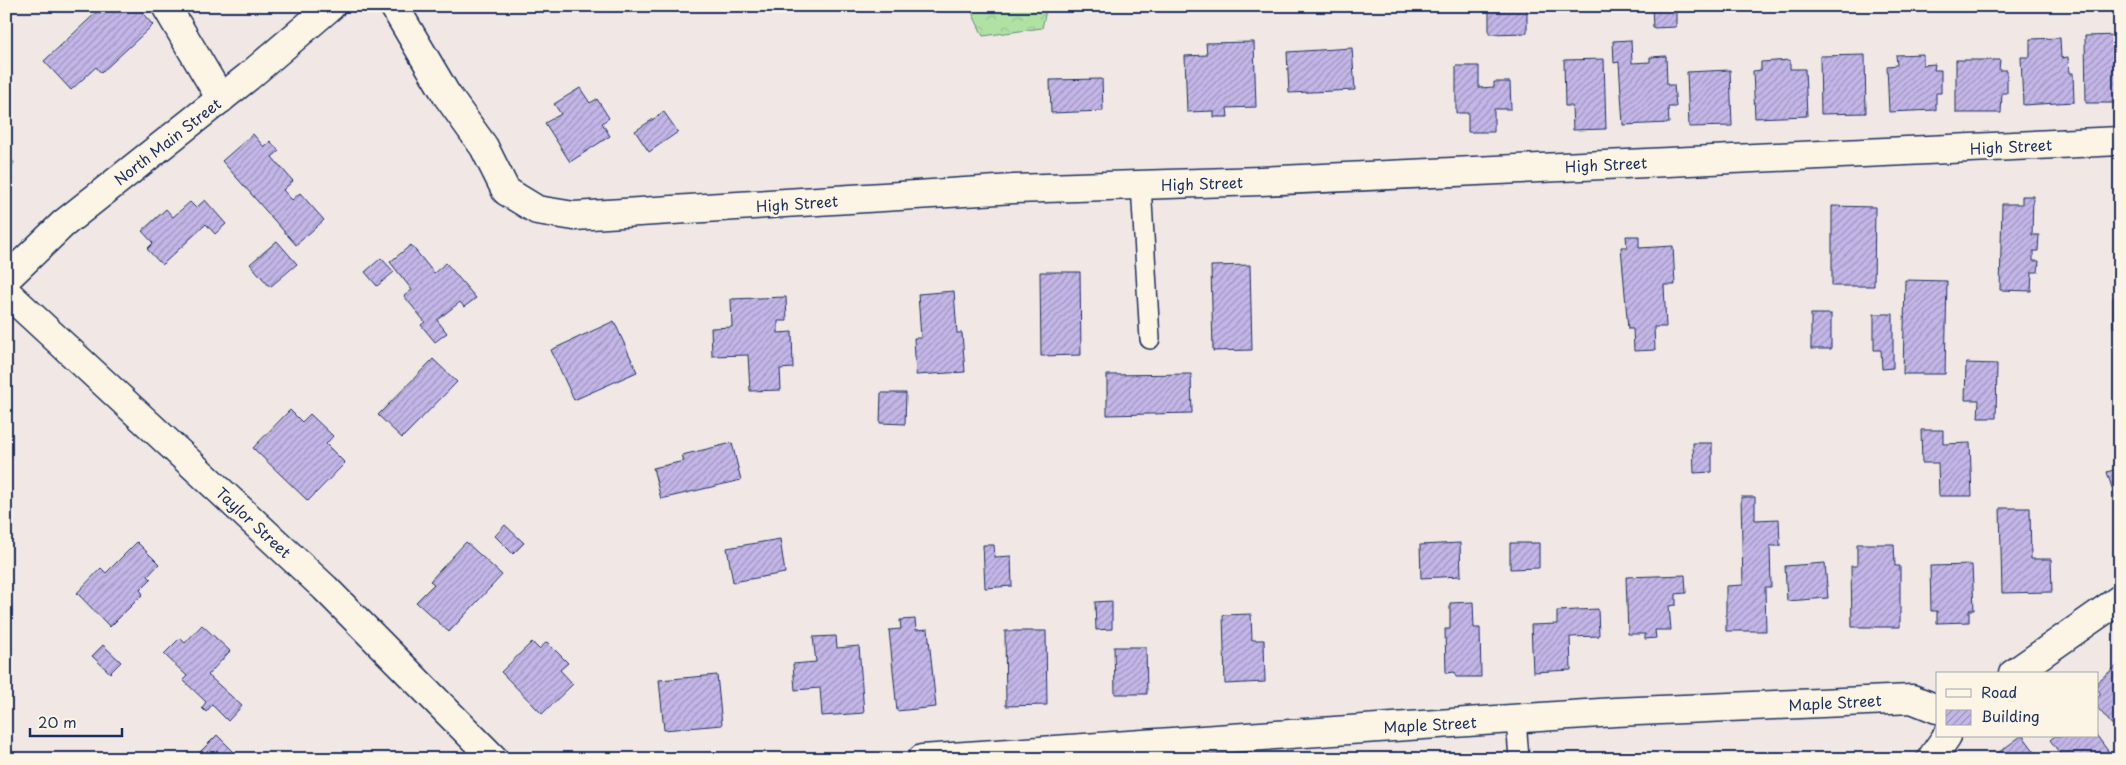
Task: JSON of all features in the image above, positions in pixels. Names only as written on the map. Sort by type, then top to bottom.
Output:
[{"type":"street","points":[[166,6],[221,99]]},
{"type":"street","name":"North Main Street","points":[[6,279],[63,224],[221,99],[331,6]]},
{"type":"street","name":"High Street","points":[[394,6],[446,94],[484,147],[506,191],[536,210],[574,216],[1014,189],[1141,185],[2120,141]]},
{"type":"street","name":"Taylor Street","points":[[6,292],[325,588],[494,759]]},
{"type":"street","points":[[2015,672],[2120,599]]},
{"type":"street","name":"Maple Street","points":[[922,759],[1516,719],[1912,699],[1936,709]]},
{"type":"street","points":[[1931,759],[1946,738]]},
{"type":"lane","points":[[1141,185],[1150,339]]},
{"type":"lane","points":[[1516,719],[1519,759]]},
{"type":"green space","points":[[969,6],[1047,6],[1042,28],[983,36]]},
{"type":"building","points":[[96,6],[136,6],[153,25],[101,73],[96,67],[71,90],[44,61],[99,10]]},
{"type":"building","points":[[1489,6],[1527,6],[1527,33],[1489,34]]},
{"type":"building","points":[[1652,6],[1676,6],[1676,27],[1653,28]]},
{"type":"building","points":[[2120,35],[2120,103],[2086,103],[2085,36]]},
{"type":"building","points":[[2060,38],[2061,58],[2068,57],[2069,73],[2073,73],[2074,102],[2023,105],[2021,57],[2030,57],[2030,39]]},
{"type":"building","points":[[1631,40],[1632,63],[1650,62],[1650,57],[1666,56],[1667,85],[1674,85],[1676,107],[1668,107],[1669,123],[1623,125],[1619,62],[1614,63],[1613,41]]},
{"type":"building","points":[[1254,42],[1256,107],[1227,108],[1228,117],[1214,117],[1214,111],[1187,112],[1185,56],[1207,55],[1206,43]]},
{"type":"building","points":[[1352,48],[1355,90],[1289,93],[1287,52]]},
{"type":"building","points":[[1923,54],[1923,65],[1935,64],[1934,70],[1941,70],[1941,93],[1936,93],[1936,110],[1889,112],[1887,66],[1897,65],[1896,55]]},
{"type":"building","points":[[1865,55],[1866,113],[1821,114],[1820,56]]},
{"type":"building","points":[[1604,59],[1606,129],[1573,130],[1572,106],[1565,106],[1564,60]]},
{"type":"building","points":[[1790,60],[1790,69],[1805,69],[1807,116],[1755,118],[1753,71],[1761,70],[1761,62]]},
{"type":"building","points":[[1956,60],[2000,60],[1999,70],[2007,70],[2007,93],[2002,93],[2001,113],[1956,113]]},
{"type":"building","points":[[1456,66],[1479,66],[1479,88],[1494,87],[1494,82],[1510,82],[1511,109],[1494,109],[1494,132],[1468,132],[1468,113],[1456,113]]},
{"type":"building","points":[[1730,70],[1732,126],[1689,127],[1687,72]]},
{"type":"building","points":[[1102,79],[1103,111],[1051,113],[1050,80]]},
{"type":"building","points":[[580,88],[590,103],[597,99],[609,118],[602,123],[610,136],[570,162],[545,123],[561,114],[554,104]]},
{"type":"building","points":[[664,112],[678,132],[649,152],[635,131]]},
{"type":"building","points":[[253,134],[264,147],[270,141],[279,151],[272,157],[293,181],[283,190],[292,200],[300,193],[324,220],[296,245],[222,161]]},
{"type":"building","points":[[6,149],[11,152],[7,158],[14,162],[9,173],[6,172]]},
{"type":"building","points":[[2022,196],[2033,196],[2032,235],[2039,235],[2038,251],[2033,251],[2033,261],[2039,261],[2038,272],[2032,272],[2031,291],[2000,290],[2002,204],[2022,204]]},
{"type":"building","points":[[205,200],[226,224],[215,234],[206,224],[162,265],[147,249],[153,243],[142,231],[166,209],[173,217],[190,202],[196,208]]},
{"type":"building","points":[[1832,206],[1875,207],[1874,286],[1832,286]]},
{"type":"building","points":[[1626,236],[1639,236],[1639,248],[1673,246],[1675,285],[1664,285],[1666,327],[1654,327],[1655,350],[1634,351],[1633,329],[1628,329],[1621,247],[1627,247]]},
{"type":"building","points":[[277,241],[297,264],[270,287],[250,264]]},
{"type":"building","points":[[411,245],[434,273],[446,263],[476,298],[464,307],[460,302],[437,320],[447,333],[435,342],[421,325],[425,322],[404,296],[412,290],[390,262]]},
{"type":"building","points":[[381,258],[394,272],[377,286],[365,272]]},
{"type":"building","points":[[1250,265],[1252,350],[1213,351],[1211,266]]},
{"type":"building","points":[[1040,272],[1080,272],[1081,355],[1041,356]]},
{"type":"building","points":[[1905,280],[1947,281],[1945,374],[1903,374]]},
{"type":"building","points":[[954,291],[957,333],[962,333],[965,372],[916,375],[914,338],[921,338],[918,294]]},
{"type":"building","points":[[786,297],[787,321],[778,321],[778,333],[792,332],[793,368],[780,369],[781,390],[750,391],[748,355],[712,356],[711,328],[732,327],[731,299]]},
{"type":"building","points":[[2113,298],[2120,298],[2120,327],[2113,327]]},
{"type":"building","points":[[1811,314],[1831,314],[1831,349],[1811,349]]},
{"type":"building","points":[[1874,314],[1893,314],[1893,368],[1882,369],[1881,350],[1874,350]]},
{"type":"building","points":[[614,321],[637,372],[574,400],[551,350]]},
{"type":"building","points":[[433,359],[457,382],[402,438],[378,415]]},
{"type":"building","points":[[1966,363],[1997,364],[1996,418],[1978,418],[1979,400],[1965,400]]},
{"type":"building","points":[[1191,374],[1192,413],[1107,415],[1107,375]]},
{"type":"building","points":[[881,393],[906,393],[905,424],[880,423]]},
{"type":"building","points":[[290,410],[302,422],[310,414],[333,436],[326,444],[345,463],[308,501],[253,448]]},
{"type":"building","points":[[1921,430],[1943,430],[1943,444],[1970,443],[1972,496],[1939,496],[1938,463],[1922,463]]},
{"type":"building","points":[[732,443],[741,480],[661,499],[653,468],[684,461],[682,455]]},
{"type":"building","points":[[1693,443],[1712,443],[1712,472],[1694,473]]},
{"type":"building","points":[[2120,468],[2120,513],[2107,472]]},
{"type":"building","points":[[1741,497],[1755,497],[1755,520],[1779,519],[1780,546],[1770,546],[1771,587],[1765,587],[1766,631],[1726,631],[1726,586],[1743,585]]},
{"type":"building","points":[[2000,508],[2030,508],[2031,559],[2051,559],[2052,592],[2002,593]]},
{"type":"building","points":[[505,525],[524,543],[513,554],[495,536]]},
{"type":"building","points":[[780,539],[785,573],[733,582],[727,548]]},
{"type":"building","points":[[137,542],[159,564],[148,576],[151,579],[140,590],[143,594],[110,627],[77,593],[101,568],[106,573]]},
{"type":"building","points":[[466,542],[502,575],[449,632],[416,602],[434,584],[430,581]]},
{"type":"building","points":[[1460,543],[1461,576],[1421,578],[1420,545]]},
{"type":"building","points":[[1510,543],[1539,543],[1539,568],[1510,569]]},
{"type":"building","points":[[1857,544],[1894,544],[1895,566],[1900,566],[1900,627],[1852,627],[1851,566],[1857,566]]},
{"type":"building","points":[[983,545],[994,545],[995,557],[1011,556],[1012,586],[985,588]]},
{"type":"building","points":[[1825,563],[1828,598],[1787,601],[1785,566]]},
{"type":"building","points":[[1972,565],[1974,610],[1969,610],[1969,622],[1937,623],[1937,611],[1931,611],[1930,566]]},
{"type":"building","points":[[1685,575],[1686,593],[1676,594],[1676,605],[1669,606],[1671,630],[1655,630],[1656,638],[1645,639],[1645,634],[1628,634],[1626,577]]},
{"type":"building","points":[[1112,601],[1112,629],[1096,630],[1095,602]]},
{"type":"building","points":[[1473,602],[1474,628],[1480,628],[1481,677],[1456,677],[1455,672],[1446,673],[1445,629],[1450,629],[1450,603]]},
{"type":"building","points":[[1598,609],[1599,636],[1570,637],[1571,670],[1533,672],[1531,625],[1557,624],[1557,611]]},
{"type":"building","points":[[1251,614],[1252,640],[1264,640],[1265,682],[1225,684],[1223,615]]},
{"type":"building","points":[[915,619],[916,630],[928,629],[936,707],[897,711],[889,630],[901,629],[900,620]]},
{"type":"building","points":[[202,625],[230,651],[208,675],[242,706],[228,721],[212,705],[206,712],[202,708],[206,702],[183,680],[187,676],[164,654],[180,638],[185,643]]},
{"type":"building","points":[[1005,631],[1046,631],[1047,705],[1006,706]]},
{"type":"building","points":[[836,636],[837,648],[859,646],[864,713],[822,716],[820,688],[795,690],[793,664],[816,662],[813,637]]},
{"type":"building","points":[[532,642],[539,649],[547,642],[568,663],[560,670],[573,684],[542,714],[501,672]]},
{"type":"building","points":[[103,645],[121,662],[110,673],[92,656]]},
{"type":"building","points":[[1114,647],[1146,647],[1147,694],[1115,694]]},
{"type":"building","points":[[2118,665],[2120,668],[2120,734],[2098,708],[2098,697],[2101,694],[2098,690],[2098,681]]},
{"type":"building","points":[[717,675],[722,725],[664,730],[659,680]]},
{"type":"building","points":[[217,735],[235,753],[229,759],[197,759],[195,757]]},
{"type":"building","points":[[2098,737],[2114,759],[2064,759],[2050,740],[2052,738]]},
{"type":"building","points":[[2018,738],[2024,738],[2040,759],[2003,759],[1998,753]]}]
